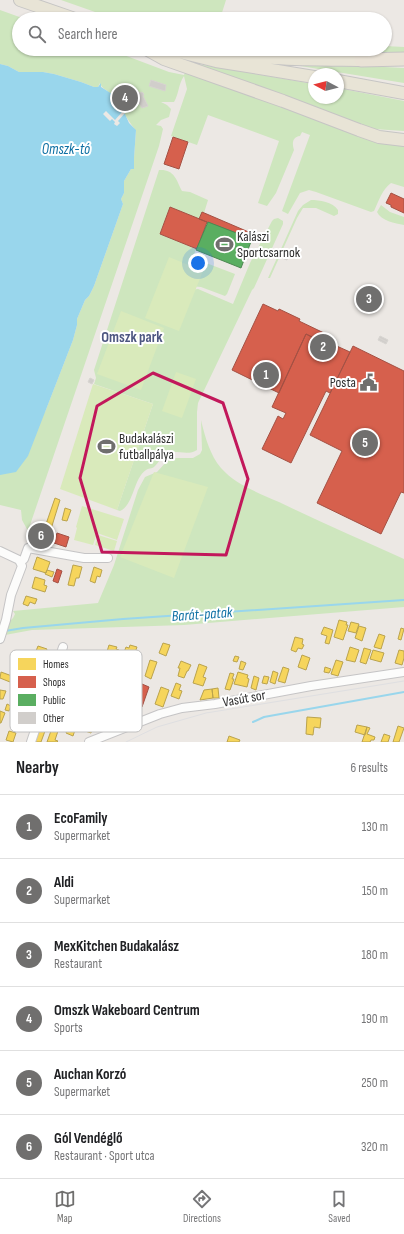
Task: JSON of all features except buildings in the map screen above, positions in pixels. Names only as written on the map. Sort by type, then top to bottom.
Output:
[{"type":"highway","points":[[361,60],[404,59]]},
{"type":"main road","points":[[20,0],[55,12]]},
{"type":"main road","points":[[159,56],[379,137],[404,140]]},
{"type":"main road","points":[[196,56],[216,61],[308,76]]},
{"type":"main road","points":[[254,56],[293,59],[404,62]]},
{"type":"main road","points":[[344,82],[404,94]]},
{"type":"street","points":[[20,562],[24,559],[28,548],[84,558],[108,558]]},
{"type":"street","points":[[0,551],[19,560],[22,566],[8,605],[5,624],[0,639]]},
{"type":"street","name":"Vasút sor","points":[[142,721],[182,708],[215,704],[324,684],[404,672]]},
{"type":"street","points":[[31,742],[34,732]]},
{"type":"street","name":"Vasút sor","points":[[89,742],[114,732]]},
{"type":"highlighted area","points":[[153,373],[223,403],[248,479],[226,555],[102,552],[80,478],[97,406]]},
{"type":"green space","points":[[61,0],[226,0],[222,12],[95,12]]},
{"type":"green space","points":[[0,10],[12,14],[12,56],[127,56],[169,72],[184,75],[186,70],[404,146],[404,187],[391,183],[383,192],[374,211],[371,212],[309,190],[300,193],[288,214],[282,211],[310,135],[302,132],[300,136],[294,139],[294,150],[276,193],[267,206],[258,203],[279,141],[208,115],[197,145],[171,136],[187,89],[184,76],[174,102],[161,102],[171,109],[169,117],[161,120],[156,125],[161,126],[163,129],[159,146],[28,531],[22,520],[21,510],[0,505],[0,454],[45,412],[73,340],[77,319],[85,300],[89,296],[94,286],[123,204],[121,199],[124,193],[124,181],[131,169],[134,169],[136,131],[114,97],[103,88],[100,83],[98,87],[94,87],[54,74],[43,72],[19,72],[8,66],[0,64]]},
{"type":"green space","points":[[392,46],[404,47],[404,55],[392,55]]},
{"type":"green space","points":[[270,61],[404,68],[404,83],[344,73],[344,68],[312,68]]},
{"type":"green space","points":[[192,63],[308,83],[308,104],[344,104],[344,89],[404,101],[404,131],[374,129],[361,126]]},
{"type":"green space","points":[[159,170],[168,171],[171,173],[182,191],[190,192],[208,200],[204,213],[202,212],[199,219],[170,207],[160,234],[196,249],[193,258],[235,274],[225,296],[201,287],[190,286],[191,290],[198,289],[233,304],[250,263],[272,221],[278,218],[283,221],[283,224],[254,288],[198,403],[197,450],[190,453],[171,452],[165,454],[154,467],[147,469],[138,479],[131,498],[125,508],[120,511],[117,510],[153,404],[94,384],[96,378],[94,370]]},
{"type":"green space","points":[[311,200],[322,201],[333,205],[338,210],[338,214],[334,216],[316,208],[303,208],[270,278],[268,278],[298,211],[303,205]]},
{"type":"green space","points":[[381,205],[390,212],[404,217],[404,225],[382,218],[377,212]]},
{"type":"green space","points":[[169,257],[203,271],[179,331],[145,318]]},
{"type":"green space","points":[[121,311],[164,328],[141,390],[97,374]]},
{"type":"green space","points":[[176,372],[196,379],[182,418],[162,411]]},
{"type":"green space","name":"Budakalászi futballpálya","points":[[93,384],[153,404],[117,510],[60,489]]},
{"type":"green space","points":[[201,420],[206,439],[217,463],[227,474],[241,484],[325,524],[404,559],[404,607],[184,625],[32,630],[5,635],[9,622],[15,614],[13,611],[98,603],[114,565],[138,490],[145,477],[157,472],[168,460],[173,458],[193,458],[200,454],[202,450]]},
{"type":"green space","points":[[154,472],[208,487],[174,578],[120,557]]},
{"type":"green space","points":[[82,506],[124,519],[117,540],[97,533],[93,545],[74,540]]},
{"type":"green space","points":[[98,535],[117,541],[114,551],[95,545]]},
{"type":"water","name":"Omszk-tó","points":[[0,64],[8,66],[19,72],[43,72],[54,74],[94,87],[98,87],[101,83],[101,87],[112,94],[129,123],[136,130],[134,169],[131,169],[124,181],[124,193],[121,199],[123,204],[94,286],[89,296],[85,300],[77,319],[73,340],[28,456],[16,472],[0,475]]},
{"type":"pier","points":[[106,111],[115,120],[123,111],[125,113],[118,121],[120,123],[117,126],[114,124],[115,122],[112,119],[110,121],[103,114]]},
{"type":"waterway","name":"Barát-patak","points":[[5,631],[123,619],[404,600]]},
{"type":"waterway","points":[[253,722],[264,717],[404,692]]},
{"type":"tram line","points":[[126,742],[157,727],[206,713],[404,681]]},
{"type":"place","name":"Omszk Wakeboard Centrum","points":[[125,98]]},
{"type":"place","name":"Kalászi Sportcsarnok","points":[[224,244]]},
{"type":"place","name":"MexKitchen Budakalász","points":[[369,299]]},
{"type":"place","name":"Aldi","points":[[323,347]]},
{"type":"place","name":"EcoFamily","points":[[266,375]]},
{"type":"place","name":"Posta","points":[[369,382]]},
{"type":"place","name":"Auchan Korzó","points":[[365,443]]},
{"type":"place","name":"Budakalászi futballpálya","points":[[106,446]]},
{"type":"place","name":"Gól Vendéglő","points":[[41,536]]},
{"type":"district","name":"Omszk park","points":[[132,337]]}]
